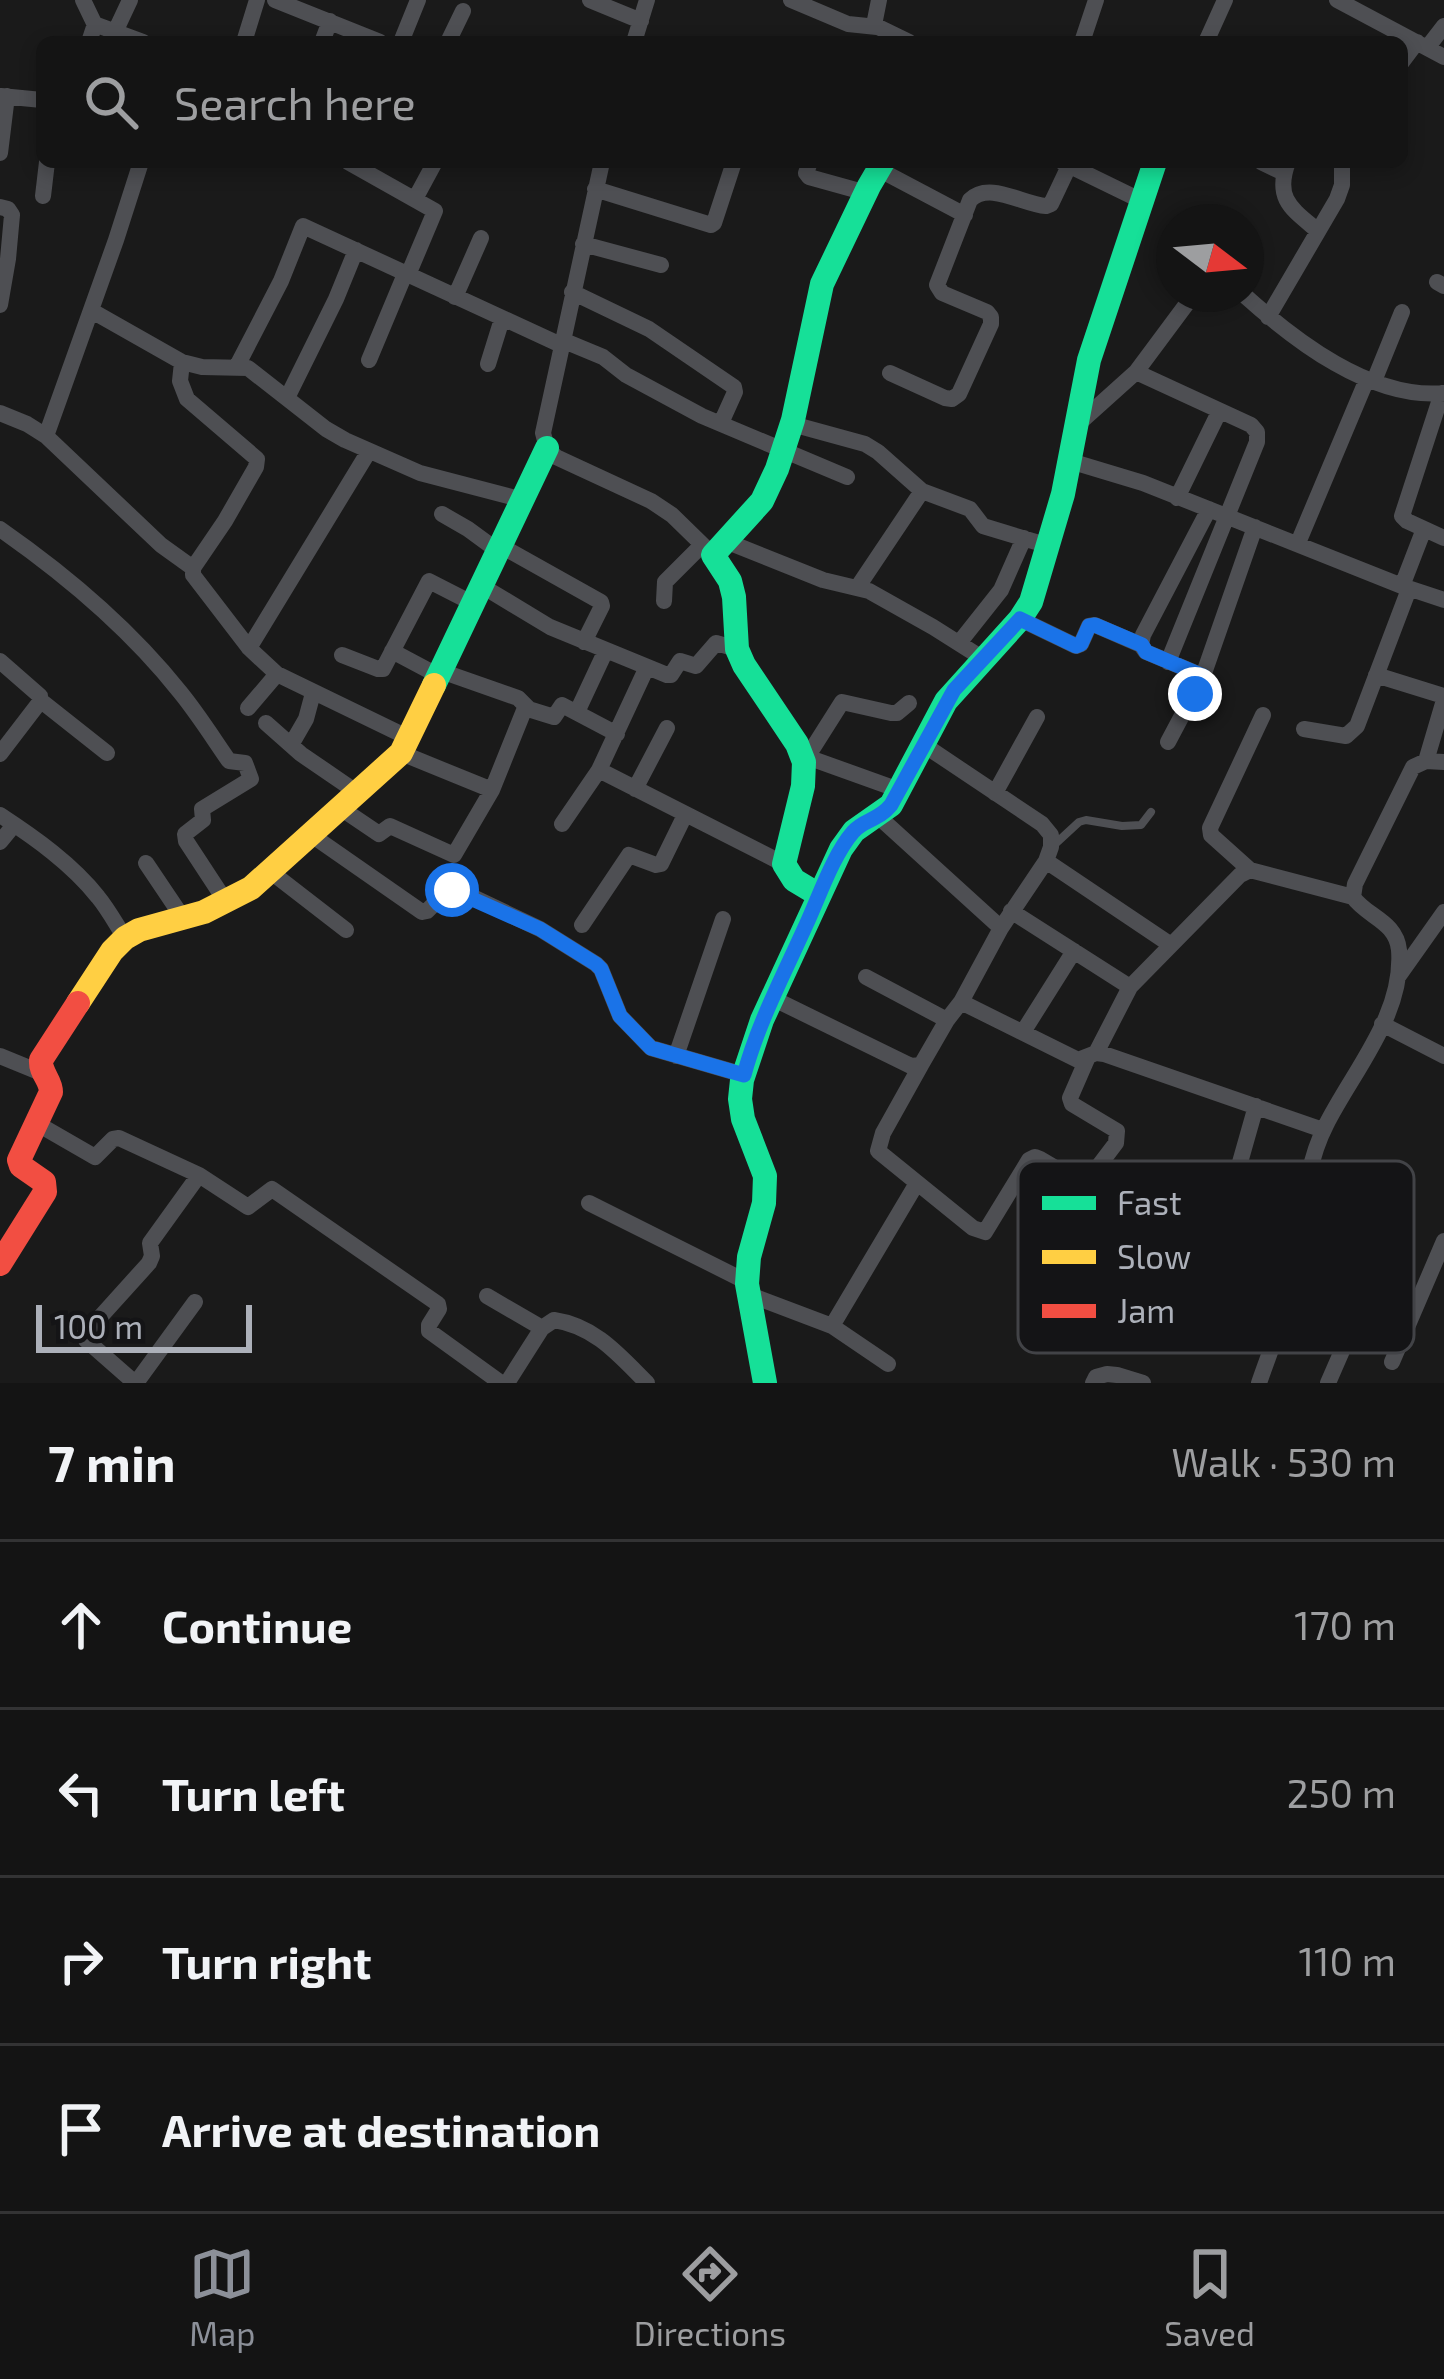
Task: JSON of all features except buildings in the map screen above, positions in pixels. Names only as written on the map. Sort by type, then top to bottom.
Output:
[{"type":"street","points":[[83,0],[92,34],[126,36]]},
{"type":"street","points":[[115,32],[130,0]]},
{"type":"street","points":[[246,36],[256,0]]},
{"type":"street","points":[[275,0],[308,6],[366,36]]},
{"type":"street","points":[[403,36],[418,0]]},
{"type":"street","points":[[590,0],[640,20]]},
{"type":"street","points":[[636,36],[647,0]]},
{"type":"street","points":[[791,0],[896,36]]},
{"type":"street","points":[[877,27],[879,0]]},
{"type":"street","points":[[1084,36],[1096,0]]},
{"type":"street","points":[[1209,36],[1225,0]]},
{"type":"street","points":[[1337,0],[1405,36]]},
{"type":"street","points":[[451,36],[464,11]]},
{"type":"street","points":[[324,36],[330,21]]},
{"type":"street","points":[[836,36],[842,21]]},
{"type":"street","points":[[1429,49],[1444,26]]},
{"type":"street","points":[[0,153],[4,96],[36,99]]},
{"type":"street","points":[[43,196],[46,168]]},
{"type":"street","points":[[46,436],[139,168]]},
{"type":"street","points":[[358,168],[433,208],[435,215],[369,360]]},
{"type":"street","points":[[378,180],[384,168]]},
{"type":"street","points":[[416,199],[432,168]]},
{"type":"street","points":[[600,168],[543,433],[547,448],[556,457],[651,501],[713,546],[869,591],[982,658]]},
{"type":"street","points":[[595,189],[711,224],[732,168]]},
{"type":"street","points":[[808,168],[809,177],[863,192]]},
{"type":"street","points":[[664,601],[665,582],[756,509],[766,495],[792,424],[823,281],[878,168]]},
{"type":"street","points":[[885,168],[964,215]]},
{"type":"street","points":[[890,373],[946,398],[959,394],[991,324],[987,312],[942,293],[937,285],[970,200],[981,191],[1046,206],[1064,168]]},
{"type":"street","points":[[1074,168],[1142,201]]},
{"type":"street","points":[[959,643],[1036,542],[1070,461],[1089,360],[1153,168]]},
{"type":"street","points":[[1286,168],[1287,203],[1318,231]]},
{"type":"street","points":[[1268,317],[1337,199],[1342,168]]},
{"type":"street","points":[[0,207],[12,215],[0,305]]},
{"type":"street","points":[[237,366],[303,226],[502,319],[603,357],[626,375],[721,423],[847,477]]},
{"type":"street","points":[[455,297],[481,238]]},
{"type":"street","points":[[583,244],[662,266]]},
{"type":"street","points":[[287,398],[356,250]]},
{"type":"street","points":[[572,292],[649,329],[734,387],[721,423]]},
{"type":"street","points":[[92,310],[182,362],[202,368],[248,368],[326,429],[369,451],[438,479],[523,500]]},
{"type":"street","points":[[1077,425],[1136,372],[1181,312]]},
{"type":"street","points":[[1263,312],[1300,341],[1370,380],[1422,394],[1443,393],[1402,516],[1444,538]]},
{"type":"street","points":[[1298,543],[1402,312]]},
{"type":"street","points":[[488,364],[502,319]]},
{"type":"street","points":[[182,362],[180,381],[187,399],[257,459],[193,575],[249,648],[277,674],[492,790]]},
{"type":"street","points":[[1136,372],[1252,425],[1257,432],[1257,442],[1143,635],[1146,652],[1203,676]]},
{"type":"street","points":[[0,412],[46,436],[160,545],[193,568]]},
{"type":"street","points":[[1177,497],[1220,412]]},
{"type":"street","points":[[792,424],[865,444],[922,491],[970,508],[982,526],[1036,542]]},
{"type":"street","points":[[0,1264],[45,1192],[44,1182],[19,1163],[51,1092],[40,1070],[41,1060],[112,951],[139,930],[226,902],[271,872],[405,745],[547,448]]},
{"type":"street","points":[[249,648],[369,451]]},
{"type":"street","points":[[1070,461],[1126,477],[1444,600]]},
{"type":"street","points":[[857,588],[922,491]]},
{"type":"street","points":[[1168,662],[1217,513]]},
{"type":"street","points":[[442,514],[601,602],[584,642]]},
{"type":"street","points":[[1168,742],[1203,676],[1255,527]]},
{"type":"street","points":[[1304,729],[1346,736],[1357,726],[1424,529]]},
{"type":"street","points":[[0,553],[7,534],[83,593],[180,692],[229,761],[245,763],[251,779],[202,809],[203,820],[184,833],[226,902]]},
{"type":"street","points":[[765,1383],[748,1288],[766,1189],[765,1172],[741,1116],[740,1096],[751,1051],[851,834],[862,823],[880,818],[946,701],[1031,602],[1036,542]]},
{"type":"street","points":[[713,546],[734,598],[737,649],[806,759],[899,790]]},
{"type":"street","points":[[342,656],[381,670],[426,582],[432,581],[478,595],[669,675],[680,661],[696,666],[716,643],[737,649]]},
{"type":"street","points":[[1020,619],[1076,646],[1089,626],[1095,625],[1142,645]]},
{"type":"street","points":[[577,712],[606,650]]},
{"type":"street","points":[[392,651],[440,673],[518,698],[527,708],[552,717],[562,705],[616,734]]},
{"type":"street","points":[[0,661],[107,753]]},
{"type":"street","points":[[562,824],[599,770],[647,667]]},
{"type":"street","points":[[248,708],[277,674]]},
{"type":"street","points":[[1353,897],[1360,870],[1404,781],[1414,767],[1435,761],[1444,698],[1376,675]]},
{"type":"street","points":[[291,745],[314,693]]},
{"type":"street","points":[[0,754],[40,700]]},
{"type":"street","points":[[784,864],[806,759],[842,702],[891,713],[909,704]]},
{"type":"street","points":[[266,723],[380,834],[390,826],[454,855],[492,790],[527,708]]},
{"type":"street","points":[[1263,715],[1210,828],[1211,835],[1250,870],[1353,897],[1359,907],[1391,928],[1398,941],[1397,978],[1382,1024],[1323,1130],[1314,1161]]},
{"type":"street","points":[[995,793],[1037,716]]},
{"type":"street","points":[[635,789],[667,728]]},
{"type":"street","points":[[924,745],[1042,824],[1051,835],[1048,854],[921,1065],[878,1151],[973,1228],[985,1232],[1018,1178]]},
{"type":"street","points":[[599,770],[784,864],[794,880],[819,896]]},
{"type":"street","points":[[582,926],[628,855],[661,864],[685,815]]},
{"type":"street","points":[[880,818],[1001,928]]},
{"type":"street","points":[[0,842],[7,820],[36,840],[99,897],[125,938]]},
{"type":"street","points":[[310,834],[417,910],[427,911],[452,890],[540,929],[601,969],[620,1016],[651,1048],[744,1075]]},
{"type":"street","points":[[1048,854],[1171,945]]},
{"type":"street","points":[[146,863],[183,918]]},
{"type":"street","points":[[1102,1161],[1119,1137],[1112,1127],[1072,1104],[1072,1089],[1130,987],[1250,870]]},
{"type":"street","points":[[271,872],[346,931]]},
{"type":"street","points":[[1011,911],[1130,987]]},
{"type":"street","points":[[1397,978],[1444,912]]},
{"type":"street","points":[[676,1056],[723,919]]},
{"type":"street","points":[[1023,1032],[1074,951]]},
{"type":"street","points":[[866,977],[947,1020]]},
{"type":"street","points":[[774,999],[899,1061],[921,1065]]},
{"type":"street","points":[[961,1002],[1078,1060],[1091,1056],[1323,1130]]},
{"type":"street","points":[[1382,1024],[1444,1057]]},
{"type":"street","points":[[0,1056],[44,1074]]},
{"type":"street","points":[[1240,1161],[1256,1106]]},
{"type":"street","points":[[36,1124],[92,1157],[116,1137],[199,1175],[244,1205],[253,1205],[272,1189],[438,1304],[429,1331],[504,1383],[542,1328],[554,1320],[571,1322],[606,1342],[646,1383]]},
{"type":"street","points":[[195,1302],[135,1383],[84,1335],[149,1263],[150,1243],[199,1175]]},
{"type":"street","points":[[832,1326],[917,1183]]},
{"type":"street","points":[[590,1202],[748,1288],[832,1326],[888,1364]]},
{"type":"street","points":[[1414,1308],[1444,1240]]},
{"type":"street","points":[[487,1295],[542,1328]]},
{"type":"street","points":[[1259,1383],[1269,1353]]},
{"type":"street","points":[[1328,1383],[1341,1353]]},
{"type":"street","points":[[1391,1361],[1395,1353]]},
{"type":"street","points":[[1093,1383],[1107,1374],[1143,1383]]},
{"type":"lane","points":[[1048,854],[1079,822],[1141,825],[1151,812]]},
{"type":"traffic: fast","points":[[819,895],[794,880],[784,864],[803,786],[804,762],[744,665],[737,649],[730,581],[713,555],[762,501],[777,469],[793,420],[822,284],[880,168]]},
{"type":"traffic: fast","points":[[765,1383],[747,1284],[765,1176],[743,1119],[742,1080],[762,1020],[841,849],[854,831],[891,805],[946,701],[1031,602],[1063,494],[1089,360],[1153,168]]},
{"type":"traffic: fast","points":[[434,685],[547,448]]},
{"type":"traffic: slow","points":[[78,1003],[125,938],[204,912],[251,888],[401,753],[434,685]]},
{"type":"traffic: jam","points":[[0,1264],[45,1192],[44,1182],[19,1160],[51,1092],[41,1060],[78,1003]]},
{"type":"route","points":[[452,890],[540,929],[596,964],[620,1016],[651,1048],[744,1075],[760,1028],[851,834],[862,823],[880,818],[891,805],[954,690],[1020,619],[1076,646],[1089,626],[1095,625],[1142,645],[1146,652],[1203,676],[1195,694]]}]
